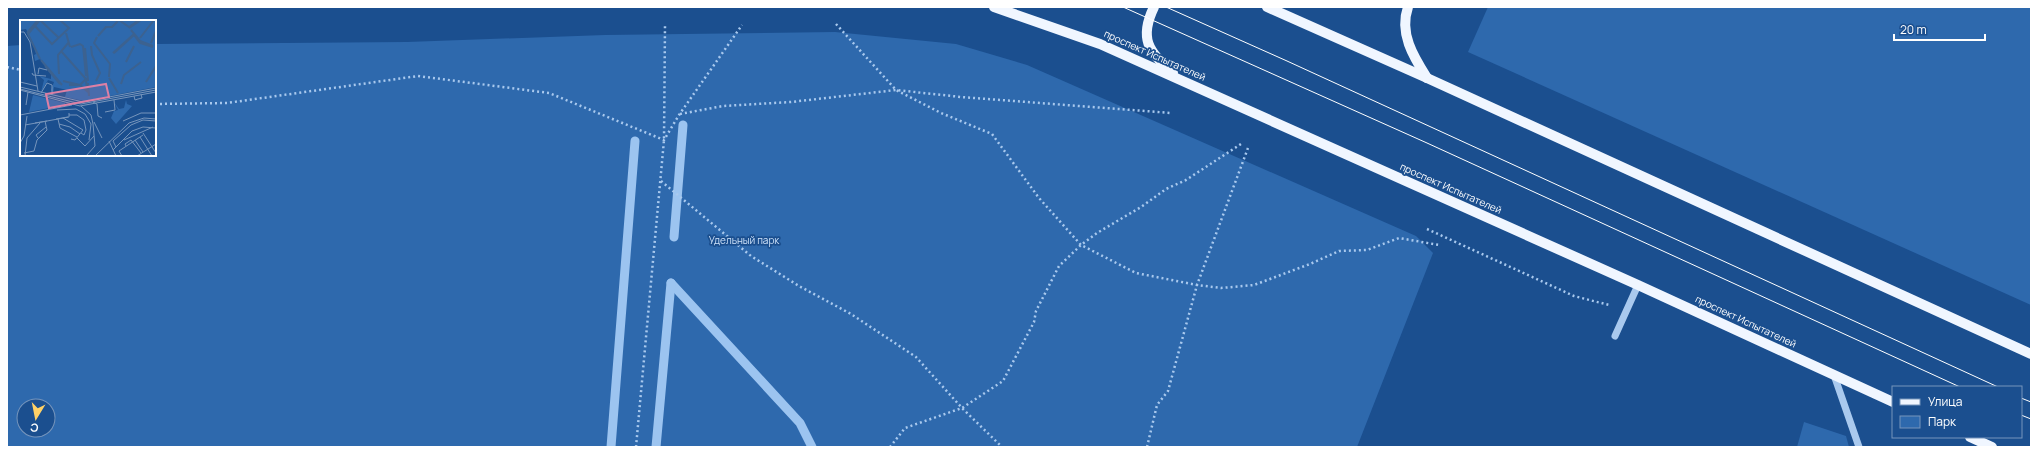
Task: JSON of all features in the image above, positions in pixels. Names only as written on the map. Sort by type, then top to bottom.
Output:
[{"type":"main road","name":"проспект Испытателей","points":[[994,7],[1100,44],[1638,285],[1892,402]]},
{"type":"main road","points":[[1154,7],[1148,18],[1145,36],[1151,53],[1185,82]]},
{"type":"main road","points":[[1267,7],[1427,78],[2031,354]]},
{"type":"main road","points":[[1408,7],[1405,30],[1411,53],[1427,78]]},
{"type":"main road","points":[[1972,438],[1992,447]]},
{"type":"lane","points":[[1615,336],[1638,285]]},
{"type":"lane","points":[[1834,375],[1859,447]]},
{"type":"path","points":[[836,24],[896,90],[941,113],[992,134],[1039,198],[1081,245],[1136,273],[1197,285],[1221,288],[1254,285],[1310,264],[1339,251],[1367,250],[1399,238],[1438,245]]},
{"type":"path","points":[[664,140],[679,115],[742,25]]},
{"type":"path","points":[[636,447],[664,140],[664,26]]},
{"type":"path","points":[[7,67],[20,70]]},
{"type":"path","points":[[156,104],[227,103],[418,76],[549,93],[664,140]]},
{"type":"path","points":[[679,115],[723,106],[791,102],[896,90],[961,97],[1171,114]]},
{"type":"path","points":[[890,447],[905,428],[962,408],[1003,381],[1034,322],[1036,311],[1059,266],[1081,245],[1097,233],[1147,204],[1166,189],[1186,180],[1241,144]]},
{"type":"path","points":[[1146,447],[1157,405],[1168,391],[1197,285],[1248,148]]},
{"type":"path","points":[[661,181],[751,256],[799,286],[851,314],[916,357],[962,408],[1002,447]]},
{"type":"path","points":[[1427,228],[1574,296],[1627,310]]},
{"type":"green space","points":[[1488,7],[2031,7],[2031,305],[1468,52]]},
{"type":"green space","name":"Удельный парк","points":[[835,32],[956,44],[1027,65],[1416,236],[1433,253],[1357,447],[7,447],[7,46],[20,45],[20,156],[156,156],[156,44],[407,42],[605,35]]},
{"type":"green space","points":[[1804,422],[1846,436],[1849,447],[1797,447]]},
{"type":"waterway","points":[[674,237],[683,125]]},
{"type":"waterway","points":[[611,447],[635,141]]},
{"type":"waterway","points":[[671,283],[800,423],[812,447]]},
{"type":"waterway","points":[[656,447],[671,283]]},
{"type":"tram line","points":[[1123,7],[1427,143],[1958,386]]},
{"type":"tram line","points":[[1166,7],[1996,386]]},
{"type":"tram line","points":[[2022,398],[2031,402]]},
{"type":"tram line","points":[[2022,415],[2031,419]]}]
